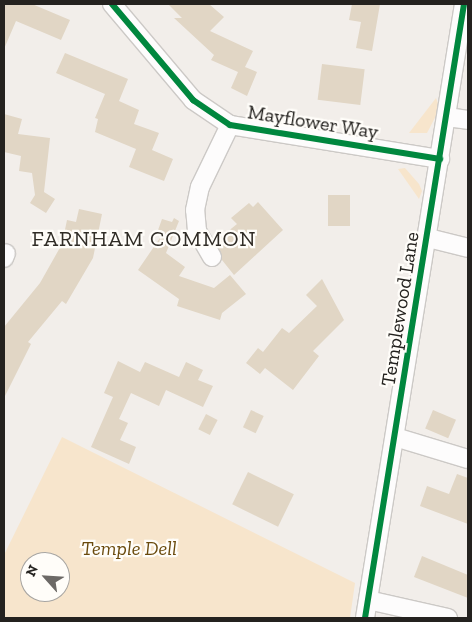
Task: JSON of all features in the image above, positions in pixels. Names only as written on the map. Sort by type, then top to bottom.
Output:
[{"type":"street","name":"Mayflower Way","points":[[112,4],[193,100],[230,125],[440,159]]},
{"type":"street","name":"Templewood Lane","points":[[365,618],[428,238],[464,4]]},
{"type":"street","points":[[447,117],[468,120]]},
{"type":"street","points":[[212,257],[197,230],[195,210],[200,187],[230,125]]},
{"type":"street","points":[[428,238],[468,248]]},
{"type":"street","points":[[395,437],[468,459]]},
{"type":"street","points":[[368,600],[448,618]]},
{"type":"green space","points":[[436,98],[440,108],[427,133],[409,133]]},
{"type":"green space","points":[[405,168],[419,184],[422,191],[419,199],[398,169]]},
{"type":"green space","name":"Temple Dell","points":[[62,437],[355,583],[350,618],[4,618],[4,555]]},
{"type":"building","points":[[4,4],[32,4],[70,20],[61,40],[16,21],[4,49]]},
{"type":"building","points":[[168,4],[209,4],[224,17],[210,31],[253,51],[245,67],[257,72],[247,96],[231,88],[238,72],[211,60],[214,55],[174,18],[182,18]]},
{"type":"building","points":[[352,4],[380,4],[372,51],[356,48],[361,22],[349,20]]},
{"type":"building","points":[[65,53],[128,79],[119,101],[139,110],[134,124],[159,133],[152,150],[173,159],[164,181],[129,167],[136,149],[95,132],[98,119],[95,118],[105,94],[56,73]]},
{"type":"building","points":[[322,64],[365,69],[360,105],[318,100]]},
{"type":"building","points":[[4,114],[22,119],[18,134],[50,138],[44,192],[55,199],[46,213],[30,203],[35,195],[32,173],[19,171],[21,156],[4,152]]},
{"type":"building","points":[[328,195],[350,195],[350,226],[328,226]]},
{"type":"building","points":[[258,202],[283,230],[234,275],[222,260],[216,241],[237,224],[231,218],[249,203],[253,207]]},
{"type":"building","points":[[79,209],[102,214],[93,258],[66,304],[62,301],[28,342],[31,344],[4,398],[4,327],[40,283],[62,244],[67,220],[76,222]]},
{"type":"building","points":[[174,218],[179,221],[166,253],[185,267],[179,276],[214,288],[230,275],[246,294],[222,313],[220,320],[177,306],[179,299],[138,270],[162,235],[157,233],[162,219],[172,222]]},
{"type":"building","points":[[322,279],[344,320],[313,351],[319,356],[293,390],[265,368],[260,374],[246,363],[258,348],[263,352],[282,328],[289,333],[317,306],[306,295]]},
{"type":"building","points":[[118,361],[140,372],[145,362],[179,377],[186,362],[203,370],[198,380],[213,386],[203,407],[166,390],[159,406],[131,393],[119,419],[128,423],[120,440],[136,447],[129,464],[91,447],[113,397],[104,393]]},
{"type":"building","points":[[251,410],[264,416],[256,433],[243,427]]},
{"type":"building","points":[[433,410],[456,420],[448,438],[425,428]]},
{"type":"building","points":[[206,414],[218,420],[210,435],[198,429]]},
{"type":"building","points":[[248,472],[294,494],[278,527],[232,504]]},
{"type":"building","points":[[457,474],[468,478],[468,524],[420,506],[427,486],[449,494]]},
{"type":"building","points":[[422,556],[468,575],[468,598],[414,577]]},
{"type":"cycle path","points":[[112,4],[193,100],[230,125],[440,159]]},
{"type":"cycle path","points":[[365,618],[464,4]]},
{"type":"district","name":"FARNHAM COMMON","points":[[144,239]]}]
